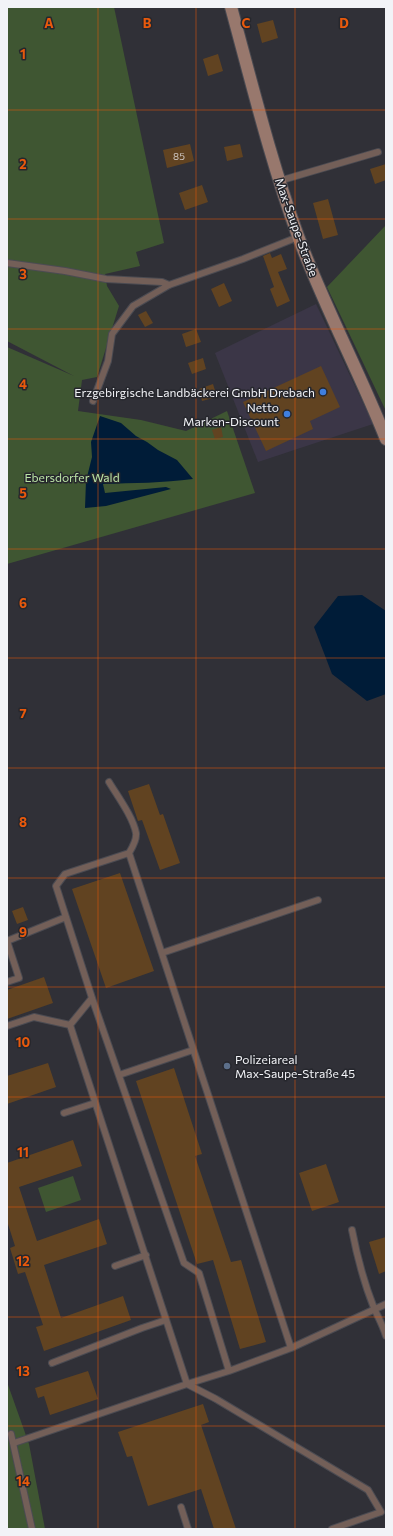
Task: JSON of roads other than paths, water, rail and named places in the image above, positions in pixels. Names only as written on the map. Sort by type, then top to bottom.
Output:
[{"type":"street","name":"Max-Saupe-Straße","points":[[232,7],[272,160],[298,237],[386,439]]},
{"type":"lane","points":[[280,181],[378,152]]},
{"type":"lane","points":[[93,401],[108,361],[112,334],[133,306],[169,284],[243,259],[298,237]]},
{"type":"lane","points":[[7,263],[65,271],[106,279],[162,282],[169,284]]},
{"type":"lane","points":[[109,782],[130,818],[136,834],[133,847],[129,854],[65,874],[56,886],[92,998],[184,1263],[199,1273],[229,1371]]},
{"type":"lane","points":[[129,854],[291,1348]]},
{"type":"lane","points":[[162,953],[318,900]]},
{"type":"lane","points":[[7,982],[19,978],[7,941],[66,917]]},
{"type":"lane","points":[[70,1025],[92,998]]},
{"type":"lane","points":[[7,1026],[34,1018],[70,1025]]},
{"type":"lane","points":[[70,1025],[187,1384],[216,1399],[368,1490],[383,1513],[332,1529]]},
{"type":"lane","points":[[119,1075],[193,1050]]},
{"type":"lane","points":[[64,1113],[95,1103]]},
{"type":"lane","points":[[352,1230],[358,1257],[374,1308],[381,1320],[386,1336]]},
{"type":"lane","points":[[114,1266],[146,1255]]},
{"type":"lane","points":[[14,1443],[229,1371],[291,1348],[374,1308],[386,1304]]},
{"type":"lane","points":[[52,1363],[166,1320]]},
{"type":"lane","points":[[11,1434],[32,1529]]},
{"type":"lane","points":[[181,1507],[188,1529]]},
{"type":"water","points":[[100,416],[121,423],[136,436],[177,460],[193,479],[103,484],[105,493],[166,487],[171,489],[106,506],[85,508],[86,481],[92,457],[91,442]]},
{"type":"water","points":[[362,595],[386,611],[386,694],[367,701],[332,674],[314,627],[338,596]]},
{"type":"place","name":"Erzgebirgische Landbäckerei GmbH Drebach","points":[[323,392]]},
{"type":"place","name":"Netto Marken-Discount","points":[[287,414]]},
{"type":"place","name":"Polizeiareal Max-Saupe-Straße 45","points":[[227,1066]]},
{"type":"park label","name":"Ebersdorfer Wald","points":[[72,477]]}]
